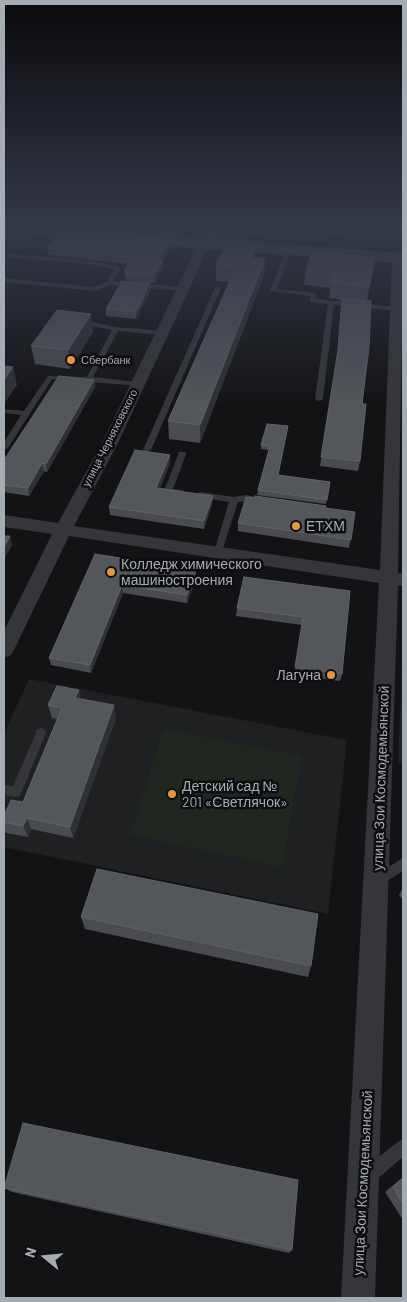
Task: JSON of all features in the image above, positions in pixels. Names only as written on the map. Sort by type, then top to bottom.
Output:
[{"type":"street","name":"улица Зои Космодемьянской","points":[[358,1298],[377,881],[396,579],[399,288]]},
{"type":"street","name":"улица Черняховского","points":[[6,641],[109,445],[184,289]]},
{"type":"street","points":[[4,521],[396,579]]},
{"type":"lane","points":[[83,288],[99,288]]},
{"type":"lane","points":[[168,288],[184,289]]},
{"type":"lane","points":[[147,450],[218,288]]},
{"type":"lane","points":[[274,288],[273,290],[314,294],[312,301],[397,309]]},
{"type":"lane","points":[[319,399],[331,303]]},
{"type":"lane","points":[[74,317],[90,324],[116,329],[164,333]]},
{"type":"lane","points":[[89,379],[116,329]]},
{"type":"lane","points":[[4,448],[50,377],[137,384]]},
{"type":"lane","points":[[4,411],[27,414]]},
{"type":"lane","points":[[182,454],[168,490],[187,493]]},
{"type":"lane","points":[[196,494],[234,500],[246,498],[264,501]]},
{"type":"lane","points":[[218,552],[234,500]]},
{"type":"lane","points":[[4,790],[16,792],[41,733]]},
{"type":"lane","points":[[377,881],[403,864]]},
{"type":"lane","points":[[364,1179],[403,1148]]},
{"type":"shaded area","points":[[403,640],[403,763],[398,762]]},
{"type":"shaded area","name":"Детский сад № 201 «Светлячок»","points":[[29,679],[347,740],[328,914],[4,847],[4,734]]},
{"type":"shaded area","points":[[164,729],[302,756],[282,867],[130,835]]},
{"type":"building","points":[[118,288],[148,288],[136,312],[106,309]]},
{"type":"building","points":[[227,288],[254,288],[200,425],[168,421]]},
{"type":"building","points":[[342,299],[371,301],[369,347],[362,404],[366,404],[360,461],[321,457],[338,350]]},
{"type":"building","points":[[57,310],[91,314],[68,350],[31,346]]},
{"type":"building","points":[[4,366],[13,367],[4,380]]},
{"type":"building","points":[[59,376],[94,380],[46,464],[42,463],[28,488],[4,485],[4,460]]},
{"type":"building","points":[[267,424],[288,426],[278,475],[330,482],[327,500],[258,490],[270,446],[261,445]]},
{"type":"building","points":[[135,450],[170,455],[156,488],[213,496],[204,521],[109,507]]},
{"type":"building","name":"ЕТХМ","points":[[255,496],[355,512],[351,540],[238,523],[246,497],[255,498]]},
{"type":"building","points":[[4,536],[10,536],[4,547]]},
{"type":"building","points":[[95,554],[196,570],[187,595],[122,585],[90,665],[49,658]]},
{"type":"building","points":[[244,577],[350,591],[342,674],[295,667],[303,617],[237,608]]},
{"type":"building","points":[[57,686],[79,690],[75,698],[114,705],[70,827],[27,818],[23,826],[4,822],[4,816],[11,800],[23,802],[62,708],[48,705]]},
{"type":"building","points":[[97,869],[318,914],[311,966],[81,917]]},
{"type":"building","points":[[23,1123],[298,1180],[292,1250],[4,1188]]},
{"type":"building","points":[[403,1178],[403,1204],[393,1187]]},
{"type":"place","name":"Сбербанк","points":[[71,360]]},
{"type":"place","name":"ЕТХМ","points":[[296,526]]},
{"type":"place","name":"Колледж химического машиностроения","points":[[111,572]]},
{"type":"place","name":"Лагуна","points":[[331,675]]},
{"type":"place","name":"Детский сад № 201 «Светлячок»","points":[[172,794]]}]
